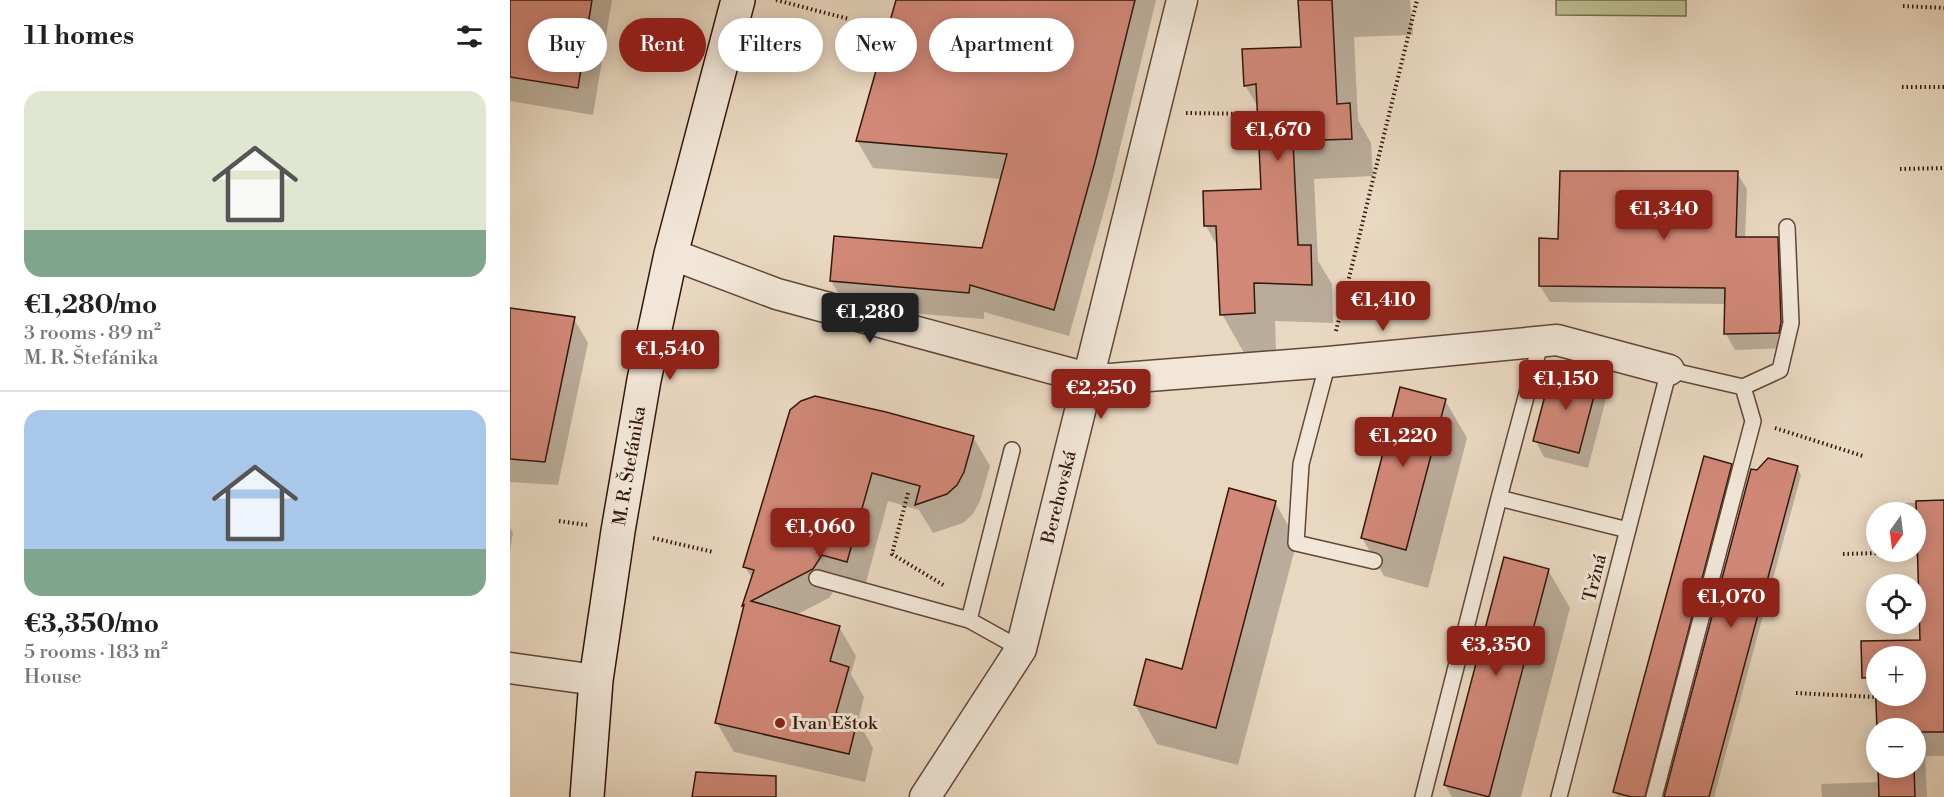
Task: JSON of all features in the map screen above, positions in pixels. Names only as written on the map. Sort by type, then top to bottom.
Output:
[{"type":"street","name":"M. R. Štefánika","points":[[587,797],[597,680],[644,380],[670,254],[738,0]]},
{"type":"street","name":"Berehovská","points":[[925,797],[1021,649],[1182,0]]},
{"type":"street","points":[[670,254],[777,294],[1087,378],[1110,379],[1328,362],[1557,340],[1669,370]]},
{"type":"street","points":[[510,668],[597,680]]},
{"type":"lane","points":[[1669,370],[1743,387],[1780,370],[1791,322],[1787,227]]},
{"type":"lane","points":[[1423,797],[1540,341]]},
{"type":"lane","points":[[1328,362],[1301,464],[1296,543],[1374,561]]},
{"type":"lane","name":"Tržná","points":[[1559,797],[1669,370]]},
{"type":"lane","points":[[1654,797],[1753,420],[1743,387]]},
{"type":"lane","points":[[969,620],[1012,450]]},
{"type":"lane","points":[[1499,498],[1628,530]]},
{"type":"lane","points":[[817,578],[969,620],[1021,649]]},
{"type":"path","points":[[776,0],[845,18]]},
{"type":"path","points":[[1328,362],[1418,0]]},
{"type":"path","points":[[1903,6],[1944,8]]},
{"type":"path","points":[[1902,87],[1944,87]]},
{"type":"path","points":[[1179,113],[1258,114]]},
{"type":"path","points":[[1900,169],[1944,168]]},
{"type":"path","points":[[1753,420],[1863,456]]},
{"type":"path","points":[[908,493],[892,554],[974,604]]},
{"type":"path","points":[[560,521],[590,526]]},
{"type":"path","points":[[653,538],[713,552]]},
{"type":"path","points":[[1843,554],[1866,553]]},
{"type":"path","points":[[1796,693],[1866,697]]},
{"type":"green space","points":[[1556,0],[1686,0],[1686,16],[1556,15]]},
{"type":"building","points":[[510,0],[592,0],[589,18],[528,18],[528,72],[581,72],[578,88],[510,77]]},
{"type":"building","points":[[896,0],[1135,0],[1095,162],[1054,310],[970,285],[969,293],[830,281],[834,236],[982,248],[1007,154],[856,141],[876,72],[917,72],[917,18],[891,18]]},
{"type":"building","points":[[1298,0],[1332,0],[1337,104],[1350,103],[1352,139],[1293,141],[1298,245],[1311,245],[1312,285],[1254,283],[1255,313],[1220,315],[1216,226],[1204,226],[1203,191],[1261,189],[1256,84],[1244,86],[1242,49],[1301,47]]},
{"type":"building","points":[[1560,171],[1738,171],[1736,237],[1778,237],[1781,322],[1779,333],[1724,334],[1725,288],[1539,286],[1539,238],[1558,239]]},
{"type":"building","points":[[510,308],[575,317],[545,462],[510,459]]},
{"type":"building","points":[[1552,369],[1598,381],[1579,453],[1533,441]]},
{"type":"building","points":[[1400,387],[1446,399],[1406,550],[1361,538]]},
{"type":"building","points":[[815,396],[886,412],[974,436],[964,472],[957,485],[947,494],[915,505],[920,486],[872,473],[847,562],[822,555],[813,569],[751,601],[840,626],[830,661],[849,667],[836,713],[858,718],[849,754],[715,723],[744,605],[742,606],[754,570],[743,567],[790,410],[801,401]]},
{"type":"building","points":[[1704,456],[1732,464],[1645,797],[1631,797],[1613,792]]},
{"type":"building","points":[[1768,458],[1798,466],[1709,797],[1664,797],[1751,469],[1757,470]]},
{"type":"building","points":[[1229,488],[1276,501],[1216,728],[1134,705],[1146,659],[1182,669]]},
{"type":"building","points":[[1944,500],[1944,732],[1926,732],[1926,718],[1877,718],[1876,706],[1926,706],[1926,646],[1866,646],[1866,678],[1862,678],[1861,641],[1920,640],[1920,634],[1926,634],[1926,574],[1918,574],[1918,562],[1926,562],[1926,502],[1916,502]]},
{"type":"building","points":[[1504,557],[1549,569],[1489,797],[1444,785]]},
{"type":"building","points":[[696,772],[776,776],[776,797],[692,797]]},
{"type":"building","points":[[1878,778],[1914,778],[1915,797],[1879,797]]},
{"type":"place","name":"Ivan Eštok","points":[[780,723]]}]
